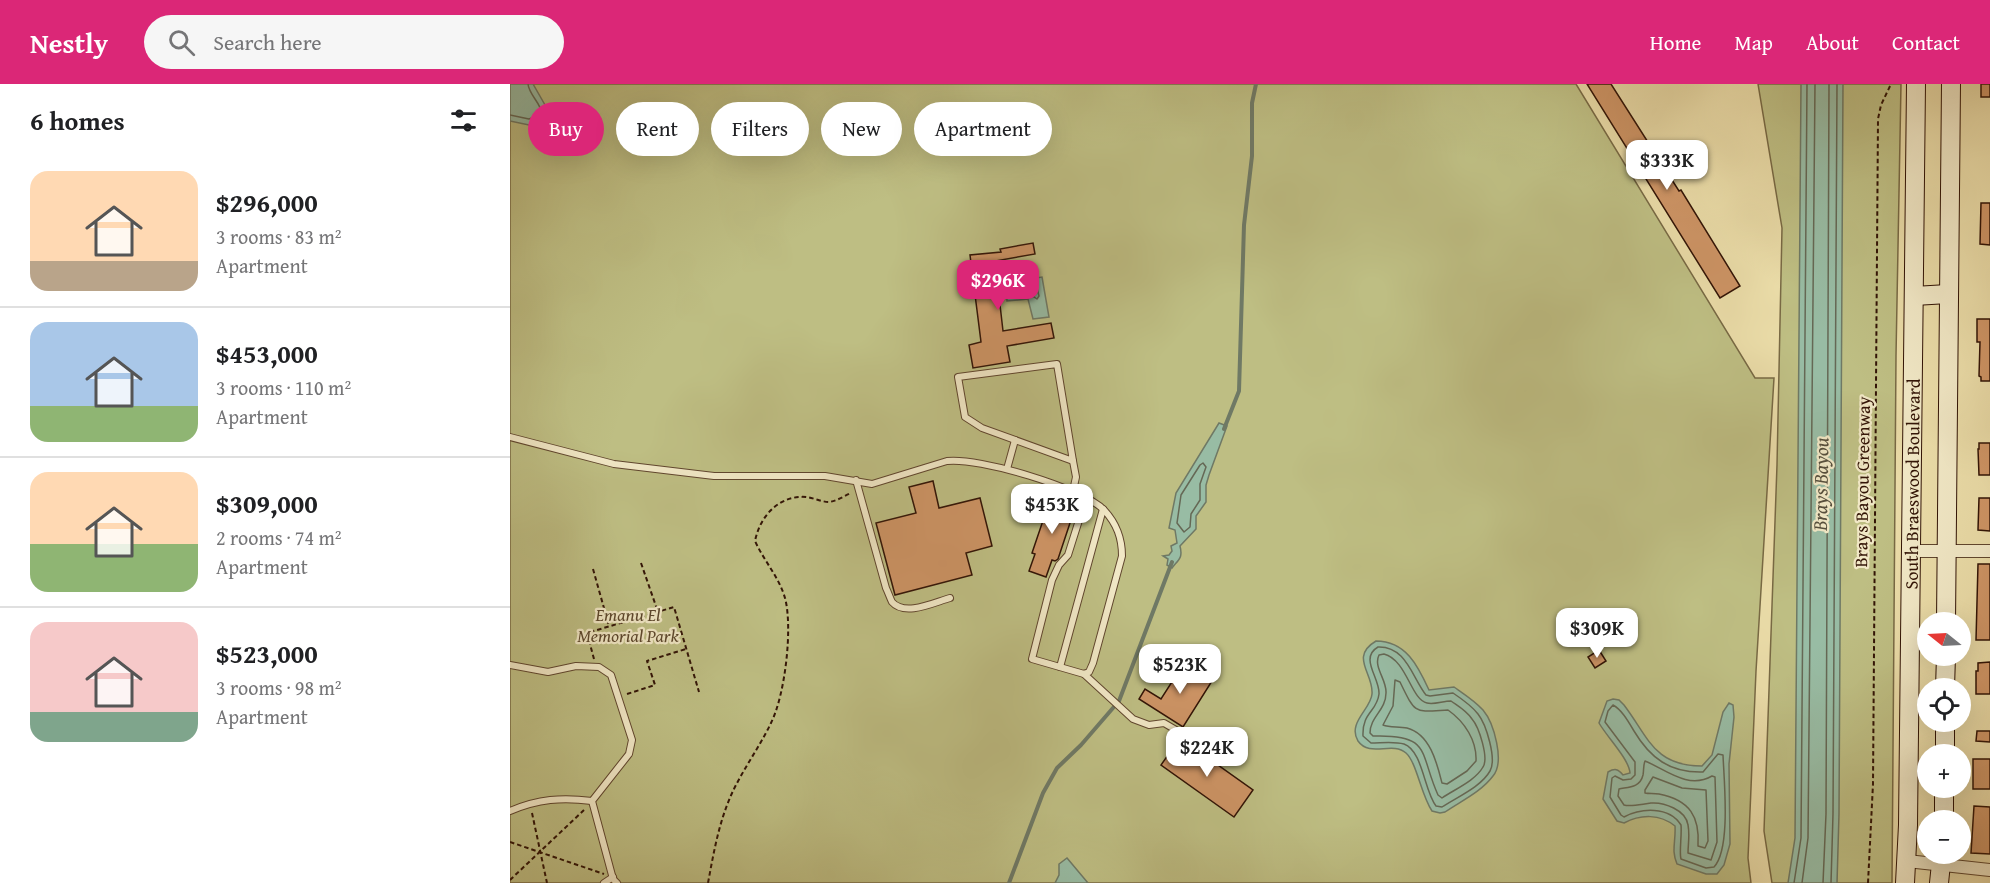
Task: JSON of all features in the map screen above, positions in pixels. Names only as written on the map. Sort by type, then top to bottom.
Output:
[{"type":"main road","name":"South Braeswood Boulevard","points":[[1905,883],[1916,84]]},
{"type":"main road","name":"South Braeswood Boulevard","points":[[1946,612],[1951,84]]},
{"type":"main road","points":[[1914,296],[1948,294]]},
{"type":"street","points":[[1911,551],[1990,551]]},
{"type":"street","points":[[1907,861],[1941,867],[1990,870]]},
{"type":"lane","points":[[1073,491],[1076,477],[1074,461],[1058,364],[958,377],[965,417],[982,428],[1074,461]]},
{"type":"lane","points":[[510,437],[614,464],[659,471],[714,476],[825,476],[872,484],[960,459],[1006,469],[1073,491],[1102,509],[1115,524],[1122,540],[1122,556],[1093,663],[1089,672],[1084,674]]},
{"type":"lane","points":[[1006,469],[1015,440]]},
{"type":"lane","points":[[856,480],[892,602],[909,609],[950,598]]},
{"type":"lane","points":[[1086,498],[1068,555],[1059,565],[1053,580],[1032,659],[1084,674],[1133,719],[1149,725],[1164,723],[1205,747],[1242,756]]},
{"type":"lane","points":[[1060,667],[1102,509]]},
{"type":"lane","points":[[510,665],[548,672],[576,666],[597,667],[611,675],[632,740],[629,754],[592,801]]},
{"type":"lane","points":[[510,812],[529,803],[564,798],[592,801]]},
{"type":"lane","points":[[592,801],[615,880],[604,883]]},
{"type":"path","name":"Brays Bayou Greenway","points":[[1868,883],[1873,784],[1878,119],[1881,105],[1891,84]]},
{"type":"path","points":[[708,883],[717,833],[734,790],[772,720],[784,674],[788,631],[785,598],[777,578],[755,541],[757,532],[763,519],[772,508],[783,501],[806,497],[828,502],[859,490]]},
{"type":"path","points":[[641,563],[658,612]]},
{"type":"path","points":[[593,569],[609,626]]},
{"type":"path","points":[[597,667],[587,633],[674,607],[699,692]]},
{"type":"path","points":[[618,696],[655,685],[647,661],[686,649]]},
{"type":"path","points":[[510,880],[592,801]]},
{"type":"path","points":[[529,803],[547,883]]},
{"type":"path","points":[[510,842],[615,880]]},
{"type":"green space","name":"Emanu El Memorial Park","points":[[510,84],[1576,84],[1755,378],[1774,378],[1756,671],[1748,858],[1751,883],[510,883]]},
{"type":"green space","points":[[1758,84],[1901,84],[1896,356],[1892,883],[1772,883],[1764,831],[1777,465],[1782,228]]},
{"type":"water","points":[[510,84],[533,84],[543,102],[528,102],[528,125],[510,121]]},
{"type":"water","name":"Brays Bayou","points":[[1801,84],[1843,84],[1837,883],[1788,883],[1795,838]]},
{"type":"water","points":[[1042,277],[1049,317],[1033,319],[1028,299],[1007,301],[1006,283]]},
{"type":"water","points":[[1219,423],[1227,426],[1206,485],[1206,502],[1196,516],[1196,529],[1180,546],[1181,556],[1172,568],[1167,565],[1168,559],[1163,556],[1169,555],[1172,551],[1171,546],[1177,543],[1175,530],[1169,528],[1176,493]]},
{"type":"water","points":[[1376,641],[1395,645],[1410,656],[1429,690],[1454,687],[1483,710],[1491,724],[1498,752],[1498,762],[1493,776],[1483,787],[1445,812],[1432,811],[1413,764],[1406,753],[1394,748],[1375,749],[1363,746],[1355,734],[1357,722],[1371,700],[1372,694],[1363,660],[1364,653]]},
{"type":"water","points":[[1619,700],[1624,705],[1654,748],[1663,755],[1686,765],[1702,766],[1712,755],[1723,712],[1729,703],[1733,705],[1734,717],[1729,764],[1730,844],[1724,865],[1717,874],[1706,874],[1677,864],[1674,850],[1675,826],[1669,822],[1657,817],[1637,818],[1624,823],[1617,821],[1603,799],[1608,772],[1618,770],[1623,775],[1630,773],[1622,755],[1599,723],[1607,701]]},
{"type":"water","points":[[1067,858],[1088,883],[1055,883],[1059,875],[1059,864]]},
{"type":"building","points":[[1587,84],[1611,84],[1679,191],[1681,190],[1740,286],[1720,298]]},
{"type":"building","points":[[1981,84],[1990,84],[1990,97],[1981,97]]},
{"type":"building","points":[[1981,203],[1990,203],[1990,245],[1980,244]]},
{"type":"building","points":[[1033,243],[1035,254],[995,261],[1003,331],[1051,323],[1054,338],[1007,346],[1010,362],[973,368],[969,345],[981,342],[970,255],[1001,252],[1000,249]]},
{"type":"building","points":[[1977,319],[1990,319],[1990,381],[1981,381],[1979,376],[1980,342],[1977,342]]},
{"type":"building","points":[[1979,443],[1990,443],[1990,475],[1979,475]]},
{"type":"building","points":[[933,481],[939,508],[980,498],[992,546],[966,553],[972,575],[895,595],[876,523],[916,513],[909,487]]},
{"type":"building","points":[[1051,497],[1076,505],[1058,559],[1052,560],[1046,577],[1029,571],[1035,554],[1032,553]]},
{"type":"building","points":[[1979,498],[1990,498],[1990,531],[1978,530]]},
{"type":"building","points":[[1978,564],[1990,564],[1990,640],[1976,640]]},
{"type":"building","points":[[1599,650],[1606,661],[1595,668],[1588,657]]},
{"type":"building","points":[[1990,662],[1990,694],[1976,694],[1978,663]]},
{"type":"building","points":[[1184,663],[1212,681],[1183,727],[1139,699],[1145,689],[1161,699]]},
{"type":"building","points":[[1977,731],[1990,731],[1990,742],[1976,741]]},
{"type":"building","points":[[1180,738],[1253,790],[1234,817],[1161,765]]},
{"type":"building","points":[[1973,759],[1990,759],[1990,789],[1973,789]]},
{"type":"building","points":[[1974,806],[1990,807],[1990,854],[1971,853]]},
{"type":"waterway","points":[[1224,429],[1239,391],[1244,225],[1252,156],[1252,103],[1256,84]]},
{"type":"waterway","points":[[1009,883],[1043,793],[1057,768],[1081,745],[1119,701],[1172,562]]}]
